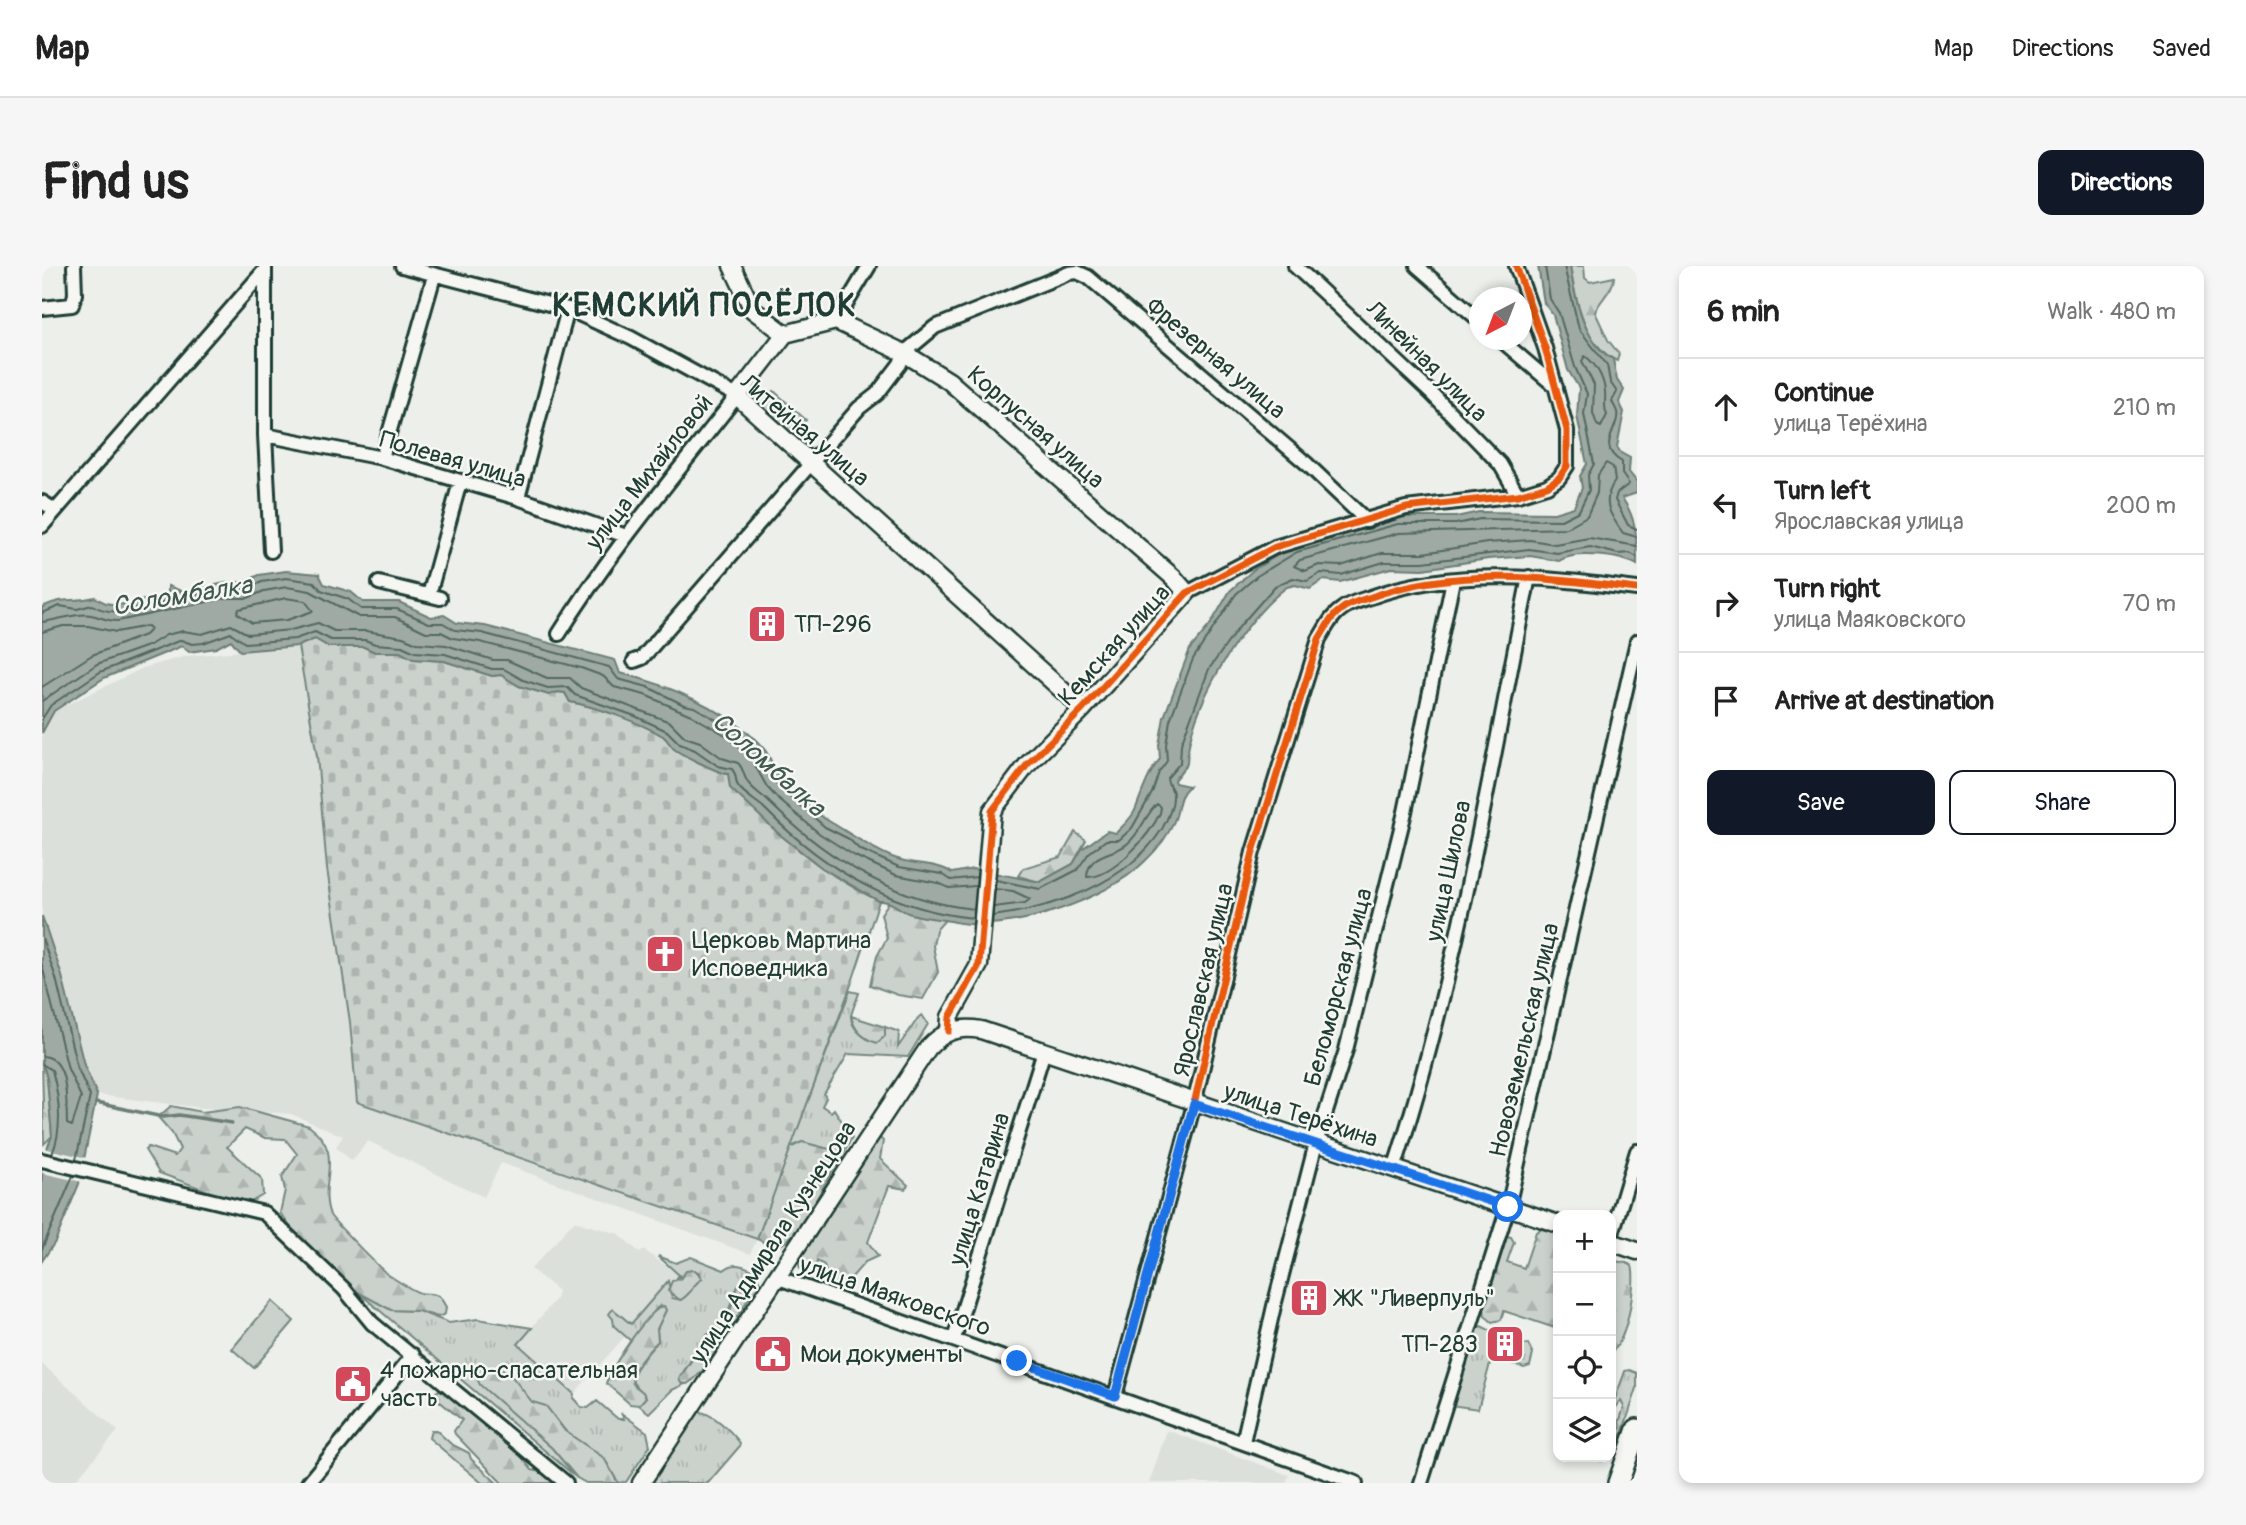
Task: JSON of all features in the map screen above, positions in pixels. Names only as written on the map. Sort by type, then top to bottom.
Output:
[{"type":"main road","points":[[1618,1483],[1637,1429]]},
{"type":"street","points":[[42,309],[72,305],[75,293],[74,266]]},
{"type":"street","name":"Литейная улица","points":[[402,266],[568,309],[631,338],[737,396],[1083,709]]},
{"type":"street","points":[[732,266],[753,310],[785,334],[836,321],[869,266]]},
{"type":"street","name":"Линейная улица","points":[[1296,266],[1442,404],[1500,464],[1518,495]]},
{"type":"street","points":[[1417,266],[1469,311]]},
{"type":"street","points":[[1516,266],[1556,387]]},
{"type":"street","points":[[265,269],[265,435],[271,551]]},
{"type":"street","points":[[42,526],[265,269]]},
{"type":"street","name":"Фрезерная улица","points":[[634,661],[642,658],[859,408],[877,394],[900,364],[904,353],[935,327],[1077,272],[1088,277],[1273,434],[1367,522]]},
{"type":"street","points":[[382,458],[435,275]]},
{"type":"street","points":[[518,498],[568,309]]},
{"type":"street","name":"Корпусная улица","points":[[836,321],[904,353],[949,381],[1174,578],[1187,593]]},
{"type":"street","name":"улица Михайловой","points":[[559,634],[585,592],[626,536],[785,334]]},
{"type":"street","points":[[1513,350],[1556,387]]},
{"type":"street","name":"Кемская улица","points":[[949,1031],[950,1017],[976,971],[981,950],[992,811],[1027,765],[1083,709],[1187,593],[1275,547],[1367,522],[1406,508],[1518,495],[1547,486],[1559,478],[1567,466],[1567,430],[1556,387]]},
{"type":"street","name":"Полевая улица","points":[[265,435],[382,458],[518,498],[626,536]]},
{"type":"street","points":[[379,583],[435,596],[460,482]]},
{"type":"street","points":[[42,502],[55,510]]},
{"type":"street","points":[[1453,580],[1529,578],[1637,589]]},
{"type":"street","name":"улица Шилова","points":[[1394,1169],[1428,1057],[1466,887],[1529,578]]},
{"type":"street","name":"Ярославская улица","points":[[1115,1396],[1194,1104],[1253,852],[1319,639],[1332,618],[1343,607],[1395,588],[1453,580]]},
{"type":"street","name":"Беломорская улица","points":[[1243,1442],[1316,1143],[1346,1050],[1405,812],[1453,580]]},
{"type":"street","name":"Новоземельская улица","points":[[1421,1483],[1508,1207],[1637,641]]},
{"type":"street","name":"улица Терёхина","points":[[949,1031],[966,1028],[981,1030],[1194,1104],[1553,1222]]},
{"type":"street","name":"улица Адмирала Кузнецова","points":[[641,1483],[928,1048],[949,1031]]},
{"type":"street","name":"улица Катарина","points":[[954,1339],[1044,1051]]},
{"type":"street","points":[[1616,1223],[1637,1151]]},
{"type":"street","points":[[42,1160],[264,1213],[344,1289],[372,1323],[566,1483]]},
{"type":"street","points":[[1616,1242],[1637,1251]]},
{"type":"street","name":"улица Маяковского","points":[[776,1277],[1356,1483]]},
{"type":"street","points":[[308,1483],[413,1355]]},
{"type":"shaded area","points":[[298,646],[317,756],[327,869],[350,1022],[357,1101],[757,1239],[750,1254],[501,1163],[484,1197],[368,1141],[352,1161],[336,1147],[343,1136],[291,1114],[203,1108],[97,1095],[84,1065],[62,976],[42,916],[42,733],[54,711],[143,668],[186,656]]},
{"type":"shaded area","points":[[574,1221],[619,1234],[640,1253],[644,1250],[679,1275],[574,1394],[518,1343],[556,1299],[558,1291],[531,1269]]},
{"type":"shaded area","points":[[42,1364],[118,1431],[73,1483],[42,1483]]},
{"type":"shaded area","points":[[1167,1430],[1289,1475],[1286,1483],[1149,1483]]},
{"type":"green space","points":[[1570,266],[1584,266],[1585,278],[1590,282],[1614,277],[1612,286],[1595,312],[1608,340],[1619,354],[1617,361],[1606,354],[1589,333],[1575,292]]},
{"type":"green space","points":[[774,391],[806,420],[791,437],[758,409]]},
{"type":"green space","points":[[315,639],[329,647],[364,647],[375,652],[400,652],[413,659],[444,661],[492,676],[501,675],[519,686],[549,695],[565,693],[570,702],[642,725],[663,736],[684,754],[728,774],[758,812],[795,847],[837,878],[879,901],[851,985],[757,1239],[357,1102],[350,1022],[327,869],[317,756],[298,646]]},
{"type":"green space","points":[[1075,832],[1086,840],[1073,864],[1040,882],[1018,876],[1023,868],[1061,857]]},
{"type":"green space","points":[[889,902],[945,920],[936,930],[933,946],[938,972],[923,999],[898,995],[870,985],[877,956],[887,938],[881,914]]},
{"type":"green space","points":[[850,991],[859,993],[851,1016],[854,1026],[870,1040],[879,1042],[885,1035],[885,1027],[899,1032],[898,1047],[919,1017],[922,1015],[928,1024],[908,1057],[848,1054],[824,1094],[826,1098],[822,1106],[831,1112],[834,1109],[852,1137],[844,1153],[802,1142],[790,1148]]},
{"type":"green space","points":[[851,1016],[885,1027],[885,1036],[877,1043],[868,1039],[857,1030]]},
{"type":"green space","points":[[42,1061],[47,1078],[52,1136],[44,1144]]},
{"type":"green space","points":[[171,1106],[202,1112],[240,1107],[309,1126],[320,1136],[329,1158],[327,1203],[330,1215],[387,1274],[420,1293],[440,1297],[446,1307],[445,1314],[438,1317],[418,1311],[391,1310],[358,1292],[302,1242],[280,1213],[285,1190],[282,1177],[297,1154],[285,1139],[265,1138],[245,1129],[227,1147],[262,1179],[263,1195],[246,1205],[159,1173],[145,1150],[148,1147],[175,1156],[180,1149],[172,1133],[158,1117]]},
{"type":"green space","points":[[879,1137],[883,1141],[880,1159],[908,1185],[905,1189],[889,1186],[868,1242],[878,1256],[865,1262],[845,1285],[834,1285],[827,1278],[824,1265],[817,1261],[815,1270],[808,1272],[800,1268],[797,1259],[808,1238],[822,1225]]},
{"type":"green space","points":[[802,1142],[844,1153],[793,1235],[774,1247],[757,1239],[790,1148]]},
{"type":"green space","points":[[1541,1229],[1553,1232],[1553,1327],[1504,1311],[1501,1320],[1492,1322],[1485,1316],[1484,1308],[1505,1236],[1511,1237],[1514,1242],[1507,1262],[1524,1268],[1536,1232]]},
{"type":"green space","points":[[658,1256],[676,1263],[691,1257],[724,1270],[735,1265],[743,1266],[755,1271],[760,1283],[752,1296],[752,1283],[748,1279],[737,1288],[726,1317],[734,1320],[720,1341],[716,1330],[707,1335],[680,1377],[681,1383],[685,1384],[672,1390],[649,1413],[639,1405],[646,1397],[632,1380],[640,1362],[658,1341],[657,1329],[666,1310],[660,1306],[656,1309],[632,1342],[614,1326],[609,1314],[613,1309],[631,1324],[668,1281],[672,1298],[681,1300],[691,1291],[694,1283],[702,1279],[699,1272],[691,1270],[676,1279],[679,1275]]},
{"type":"green space","points":[[1616,1261],[1630,1264],[1633,1274],[1632,1298],[1626,1325],[1617,1346]]},
{"type":"green space","points":[[695,1270],[702,1279],[684,1298],[680,1300],[668,1291],[672,1281],[680,1279],[686,1271]]},
{"type":"green space","points":[[744,1279],[752,1283],[752,1293],[737,1317],[728,1318],[738,1286]]},
{"type":"green space","points":[[358,1292],[391,1310],[418,1311],[449,1323],[478,1319],[532,1328],[518,1344],[574,1394],[573,1398],[581,1407],[588,1408],[597,1401],[618,1419],[624,1419],[621,1413],[647,1432],[650,1446],[626,1482],[618,1483],[607,1463],[568,1434],[546,1406],[532,1402],[504,1371],[475,1367],[487,1391],[552,1448],[577,1478]]},
{"type":"green space","points":[[272,1301],[294,1321],[254,1368],[232,1349]]},
{"type":"green space","points":[[664,1306],[666,1310],[657,1329],[658,1341],[633,1375],[634,1385],[646,1397],[639,1405],[630,1404],[606,1383],[640,1327]]},
{"type":"green space","points":[[1481,1326],[1493,1332],[1495,1350],[1508,1355],[1512,1347],[1528,1344],[1533,1354],[1530,1366],[1524,1368],[1492,1356],[1478,1409],[1450,1405],[1475,1329]]},
{"type":"green space","points":[[712,1330],[719,1334],[714,1354],[692,1380],[687,1384],[681,1383],[679,1379]]},
{"type":"green space","points":[[479,1365],[510,1374],[532,1402],[546,1406],[565,1431],[604,1458],[618,1483],[586,1483],[577,1478],[552,1448],[480,1385],[474,1372]]},
{"type":"green space","points":[[1625,1371],[1637,1373],[1637,1388],[1616,1452],[1616,1436],[1621,1427],[1619,1423],[1624,1407],[1621,1401],[1616,1407],[1616,1396]]},
{"type":"green space","points":[[439,1390],[448,1392],[468,1412],[484,1418],[512,1445],[532,1470],[547,1473],[554,1483],[502,1483],[455,1434],[454,1431],[462,1420],[432,1395]]},
{"type":"green space","points":[[696,1411],[720,1422],[740,1443],[739,1447],[708,1483],[651,1483]]},
{"type":"green space","points":[[431,1430],[436,1430],[451,1444],[469,1453],[471,1459],[497,1483],[482,1483],[429,1438]]},
{"type":"water","name":"Соломбалка","points":[[1538,266],[1570,266],[1582,318],[1595,342],[1613,359],[1617,380],[1624,390],[1619,402],[1624,412],[1617,447],[1630,458],[1629,472],[1637,482],[1637,493],[1622,498],[1631,514],[1635,529],[1637,565],[1621,559],[1587,555],[1559,561],[1530,556],[1423,569],[1391,568],[1340,582],[1323,580],[1310,589],[1295,585],[1287,587],[1270,602],[1236,643],[1207,693],[1189,742],[1187,764],[1174,780],[1175,783],[1189,786],[1162,842],[1127,876],[1106,889],[1055,911],[1002,923],[977,924],[908,913],[891,903],[879,901],[822,868],[779,834],[730,788],[728,774],[677,751],[663,736],[618,716],[570,702],[565,693],[549,695],[519,686],[501,675],[492,676],[444,661],[413,659],[400,652],[375,652],[364,647],[329,647],[315,639],[298,646],[240,651],[231,640],[216,648],[189,652],[182,646],[104,678],[54,711],[42,733],[42,607],[56,602],[95,597],[112,604],[130,603],[168,596],[168,586],[184,592],[225,583],[245,582],[259,575],[286,571],[319,574],[324,584],[351,592],[363,602],[399,602],[431,617],[444,615],[457,623],[485,626],[615,660],[620,673],[678,692],[735,723],[764,749],[779,777],[797,796],[825,819],[875,849],[901,860],[934,866],[952,873],[973,869],[1040,882],[1073,864],[1082,849],[1107,831],[1116,833],[1132,815],[1149,776],[1160,759],[1159,745],[1164,717],[1190,649],[1210,625],[1230,591],[1253,570],[1288,549],[1358,526],[1398,517],[1456,517],[1479,512],[1554,513],[1574,507],[1582,488],[1580,476],[1587,464],[1577,416],[1579,388],[1568,370],[1553,315],[1544,303]]},
{"type":"water","points":[[42,916],[62,976],[84,1065],[97,1095],[79,1184],[55,1242],[42,1261],[42,1161],[52,1136],[47,1078],[42,1061]]},
{"type":"pier","points":[[43,1148],[87,1158],[82,1182],[42,1173]]},
{"type":"waterway","points":[[96,1103],[163,1117],[179,1115],[232,1123]]},
{"type":"cycle path","points":[[949,1031],[950,1017],[979,965],[992,811],[1027,765],[1083,709],[1187,593],[1275,547],[1406,508],[1518,495],[1547,486],[1559,478],[1567,466],[1567,430],[1545,348],[1516,266]]},
{"type":"cycle path","points":[[1115,1396],[1194,1104],[1253,852],[1319,639],[1329,622],[1352,603],[1403,587],[1436,581],[1503,577],[1637,589]]},
{"type":"place","name":"ТП-296","points":[[767,624]]},
{"type":"place","name":"Церковь Мартина Исповедника","points":[[665,954]]},
{"type":"place","name":"ЖК \"Ливерпуль\"","points":[[1309,1298]]},
{"type":"place","name":"ТП-283","points":[[1505,1344]]},
{"type":"place","name":"Мои документы","points":[[773,1354]]},
{"type":"place","name":"4 пожарно-спасательная часть","points":[[353,1384]]},
{"type":"district","name":"КЕМСКИЙ ПОСЁЛОК","points":[[705,305]]},
{"type":"route","points":[[1017,1361],[1115,1396],[1194,1104],[1508,1207]]}]
